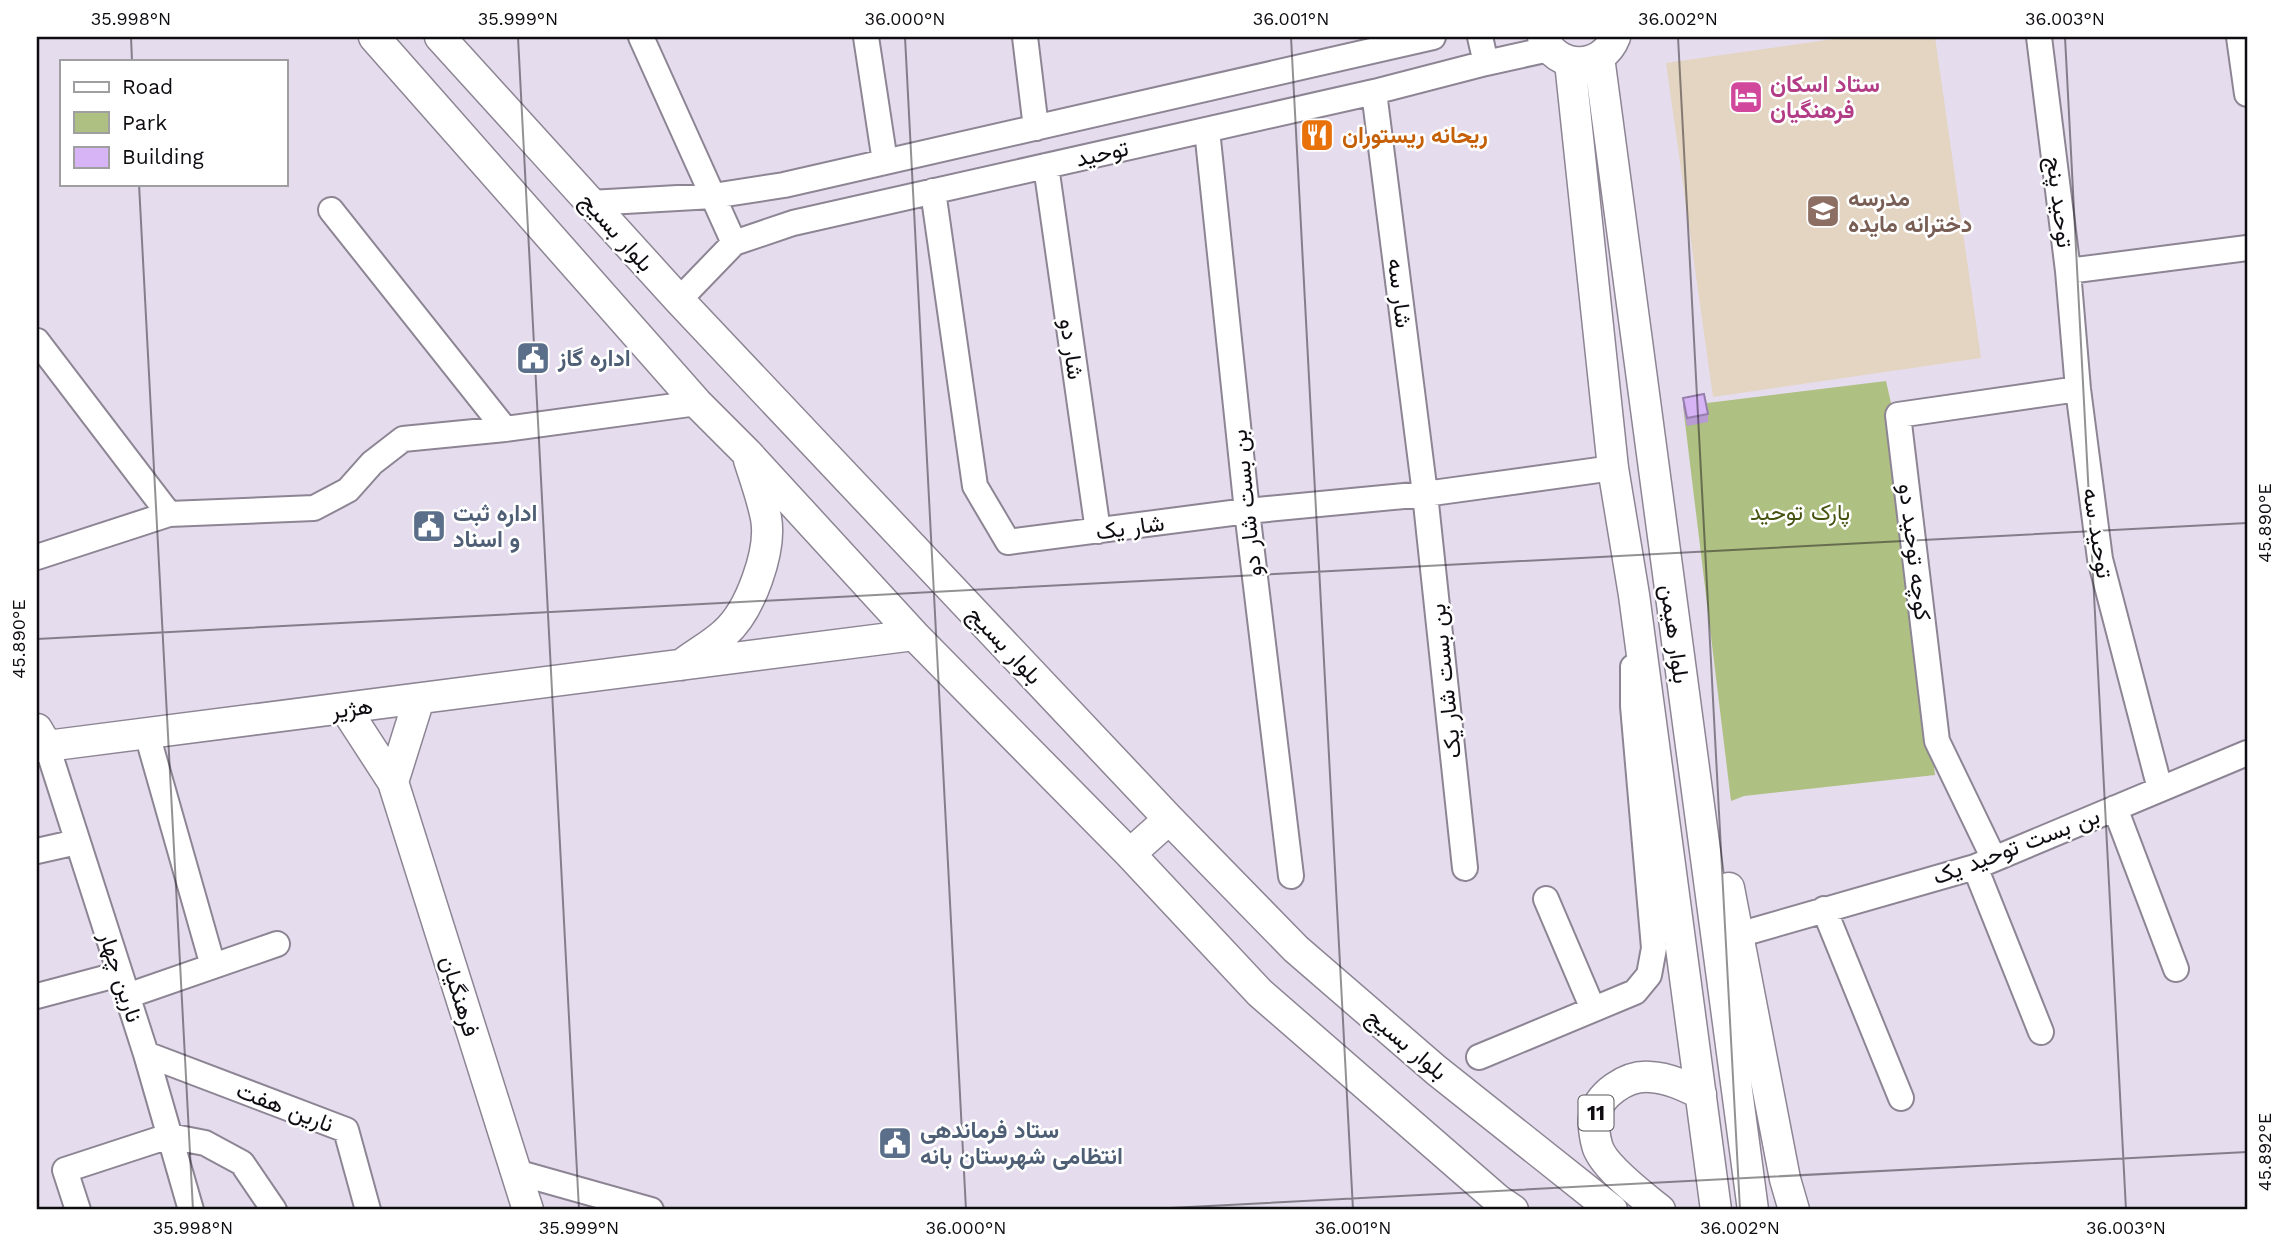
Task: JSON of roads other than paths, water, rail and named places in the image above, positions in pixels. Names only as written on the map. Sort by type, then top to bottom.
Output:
[{"type":"main road","points":[[374,37],[697,403],[747,453],[914,635],[1130,854],[1260,993],[1503,1206]]},
{"type":"main road","name":"بلوار بسیج","points":[[440,37],[679,300],[1169,819],[1296,949],[1436,1070],[1612,1210]]},
{"type":"main road","points":[[1554,49],[1585,62],[1615,43]]},
{"type":"main road","name":"بلوار هیمن","points":[[1615,43],[1650,461],[1698,794],[1751,1199]]},
{"type":"main road","name":"بلوار هیمن","points":[[1554,49],[1613,468],[1634,595],[1716,1210]]},
{"type":"main road","name":"هژیر","points":[[677,667],[727,632],[748,600],[760,574],[766,551],[766,520],[747,453]]},
{"type":"main road","name":"هژیر","points":[[40,741],[147,734],[914,635]]},
{"type":"main road","points":[[393,782],[419,699]]},
{"type":"main road","name":"فرهنگیان","points":[[345,708],[393,782],[528,1210]]},
{"type":"main road","points":[[1698,794],[1721,849],[1785,1179],[1794,1210]]},
{"type":"main road","points":[[1130,854],[1169,819]]},
{"type":"main road","name":"11","points":[[1660,1210],[1622,1179],[1597,1147],[1594,1117],[1606,1095],[1628,1079],[1649,1077],[1678,1083],[1702,1102]]},
{"type":"street","points":[[641,37],[734,243]]},
{"type":"street","points":[[866,37],[885,162]]},
{"type":"street","points":[[1025,37],[1036,128]]},
{"type":"street","name":"توحید","points":[[590,202],[713,196],[784,184],[1433,37]]},
{"type":"street","points":[[1480,37],[1486,62]]},
{"type":"street","name":"توحید پنج","points":[[2039,37],[2068,271],[2247,248]]},
{"type":"street","points":[[2239,37],[2247,94]]},
{"type":"street","name":"توحید","points":[[679,300],[734,243],[793,223],[1374,92],[1486,62],[1554,49]]},
{"type":"street","name":"شار سه","points":[[1374,92],[1425,494]]},
{"type":"street","name":"بن بست شار دو","points":[[1207,130],[1247,511],[1291,876]]},
{"type":"street","name":"شار دو","points":[[1046,166],[1098,531]]},
{"type":"street","name":"شار یک","points":[[933,191],[975,486],[1008,542],[1247,511],[1425,494],[1613,468]]},
{"type":"street","points":[[331,210],[505,429]]},
{"type":"street","name":"توحید سه","points":[[2068,271],[2078,389],[2100,559],[2160,789]]},
{"type":"street","points":[[37,341],[169,514]]},
{"type":"street","name":"کوچه توحید دو","points":[[1985,863],[1937,741],[1898,415],[2078,389]]},
{"type":"street","points":[[37,557],[169,514],[314,508],[348,491],[372,463],[403,439],[505,429],[697,403]]},
{"type":"street","name":"بن بست شار یک","points":[[1425,494],[1465,869]]},
{"type":"street","points":[[1479,1057],[1635,992],[1649,975],[1654,947],[1633,706],[1634,595]]},
{"type":"street","points":[[147,734],[213,966]]},
{"type":"street","name":"نارین چهار","points":[[40,741],[77,842],[146,1055],[191,1210]]},
{"type":"street","name":"بن بست توحید یک","points":[[1738,935],[1985,863],[2247,752]]},
{"type":"street","points":[[2115,808],[2176,970]]},
{"type":"street","points":[[37,851],[77,842]]},
{"type":"street","points":[[1985,863],[2041,1032]]},
{"type":"street","points":[[1546,899],[1593,1009]]},
{"type":"street","points":[[1824,909],[1901,1098]]},
{"type":"street","points":[[37,996],[123,985],[213,966],[277,944]]},
{"type":"street","name":"نارین هفت","points":[[146,1055],[345,1130],[368,1210]]},
{"type":"street","points":[[78,1210],[65,1170],[169,1136],[205,1143],[242,1163],[274,1210]]},
{"type":"street","points":[[516,1172],[651,1210]]},
{"type":"place","name":"ستاد اسکان فرهنگیان","points":[[1746,97]]},
{"type":"place","name":"ریحانە ریستوران","points":[[1317,135]]},
{"type":"place","name":"مدرسه دخترانه مایده","points":[[1823,211]]},
{"type":"place","name":"اداره گاز","points":[[533,358]]},
{"type":"place","name":"اداره ثبت و اسناد","points":[[429,526]]},
{"type":"place","name":"ستاد فرماندهی انتظامی شهرستان بانه","points":[[895,1143]]},
{"type":"park label","name":"پارک توحید","points":[[1800,512]]}]
